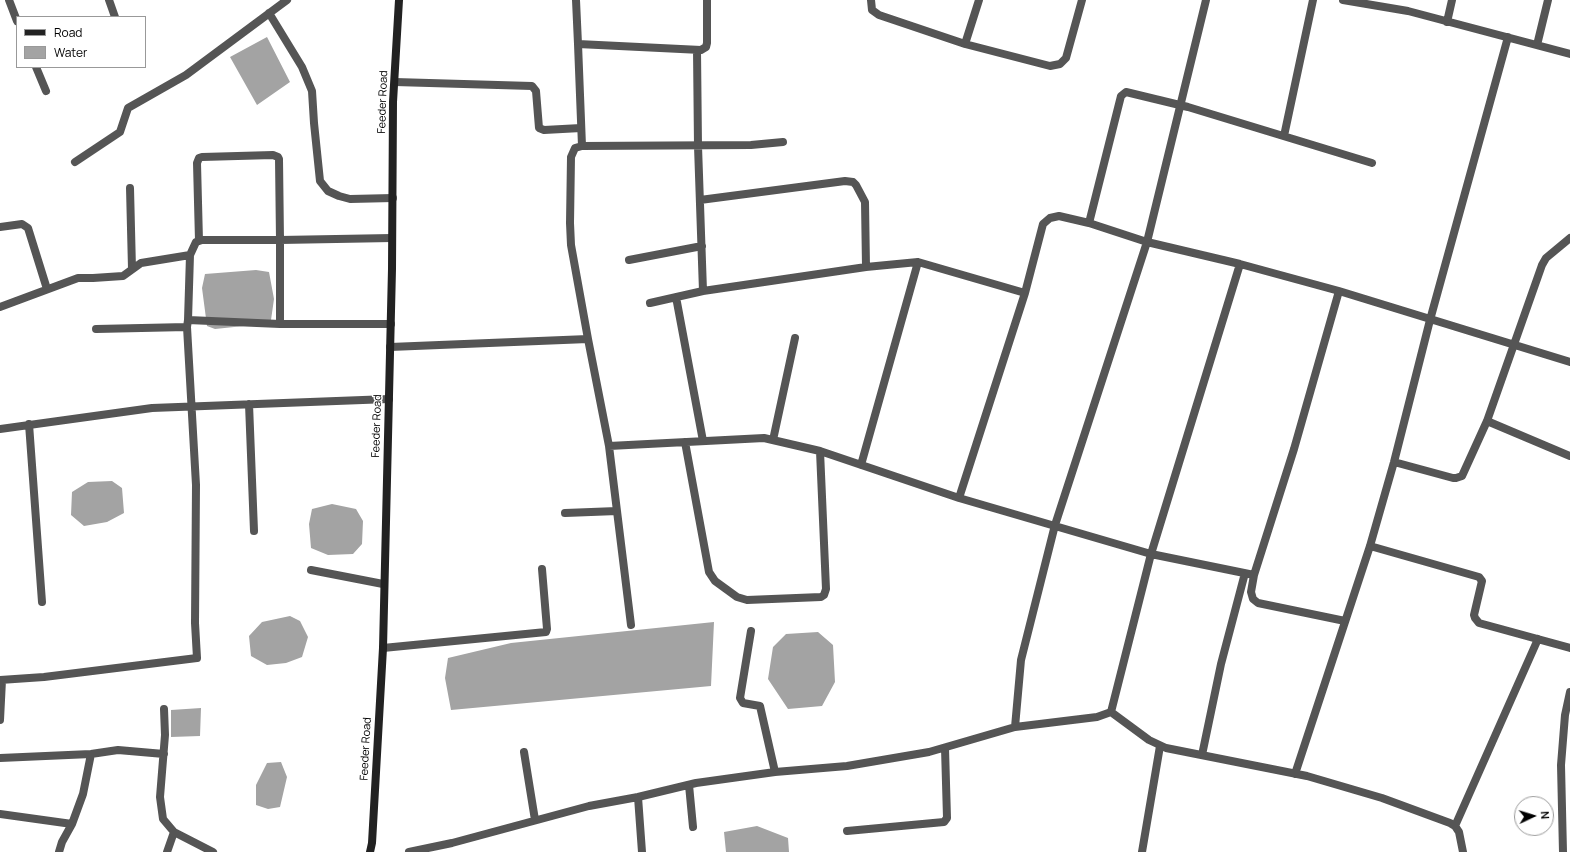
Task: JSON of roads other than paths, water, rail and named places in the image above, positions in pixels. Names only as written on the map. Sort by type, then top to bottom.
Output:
[{"type":"street","points":[[9,0],[16,18]]},
{"type":"street","points":[[109,0],[114,16]]},
{"type":"street","points":[[75,162],[120,132],[128,108],[186,75],[287,0]]},
{"type":"street","name":"Feeder Road","points":[[370,852],[372,843],[383,648],[383,584],[391,324],[395,82],[399,0]]},
{"type":"street","points":[[576,0],[582,146]]},
{"type":"street","points":[[578,44],[696,50],[704,49],[707,43],[707,0]]},
{"type":"street","points":[[871,0],[872,10],[879,15],[965,44],[1045,66],[1056,66],[1066,58],[1082,0]]},
{"type":"street","points":[[965,44],[979,0]]},
{"type":"street","points":[[1015,727],[1021,660],[1055,525],[1147,242],[1206,0]]},
{"type":"street","points":[[1284,136],[1313,0]]},
{"type":"street","points":[[1343,0],[1408,11],[1570,54]]},
{"type":"street","points":[[1447,22],[1452,0]]},
{"type":"street","points":[[1537,45],[1548,0]]},
{"type":"street","points":[[269,13],[302,67],[312,91],[320,182],[328,191],[350,199],[393,198]]},
{"type":"street","points":[[1295,774],[1370,546],[1394,462],[1430,320],[1508,37]]},
{"type":"street","points":[[696,50],[703,292]]},
{"type":"street","points":[[36,68],[46,90]]},
{"type":"street","points":[[395,82],[532,86],[536,91],[539,128],[544,130],[581,128]]},
{"type":"street","points":[[1089,223],[1121,96],[1130,92],[1181,105],[1372,163]]},
{"type":"street","points":[[631,625],[609,446],[571,245],[571,157],[575,148],[582,146],[751,145],[782,142]]},
{"type":"street","points":[[199,241],[199,158],[273,155],[278,157],[280,324]]},
{"type":"street","points":[[700,200],[845,181],[853,182],[865,202],[866,267]]},
{"type":"street","points":[[130,188],[132,269]]},
{"type":"street","points":[[959,498],[1025,293],[1043,224],[1050,218],[1059,216],[1089,223],[1147,242],[1240,264],[1339,292],[1570,362]]},
{"type":"street","points":[[0,226],[22,224],[28,228],[47,289]]},
{"type":"street","points":[[0,720],[1,680],[44,677],[197,658],[195,623],[196,485],[190,407],[187,323],[190,255],[196,242],[392,238]]},
{"type":"street","points":[[1394,462],[1452,478],[1460,478],[1487,422],[1542,264],[1546,258],[1570,238]]},
{"type":"street","points":[[629,260],[702,246]]},
{"type":"street","points":[[0,307],[78,278],[123,276],[141,263],[190,255]]},
{"type":"street","points":[[650,303],[703,292],[866,267],[918,262],[1025,293]]},
{"type":"street","points":[[861,465],[918,262]]},
{"type":"street","points":[[1112,712],[1151,554],[1240,264]]},
{"type":"street","points":[[1339,292],[1294,449],[1254,575],[1251,592],[1253,599],[1258,603],[1345,621]]},
{"type":"street","points":[[676,297],[703,441]]},
{"type":"street","points":[[96,329],[187,323],[391,324]]},
{"type":"street","points":[[773,440],[795,338]]},
{"type":"street","points":[[390,347],[588,339]]},
{"type":"street","points":[[0,428],[152,408],[389,399]]},
{"type":"street","points":[[249,404],[254,531]]},
{"type":"street","points":[[1487,422],[1570,456]]},
{"type":"street","points":[[30,424],[42,602]]},
{"type":"street","points":[[609,446],[764,438],[820,451],[959,498],[1151,554],[1254,575]]},
{"type":"street","points":[[685,442],[709,572],[715,581],[737,597],[747,600],[821,597],[824,595],[826,589],[820,451]]},
{"type":"street","points":[[565,513],[617,511]]},
{"type":"street","points":[[1370,546],[1479,577],[1482,582],[1474,615],[1476,621],[1570,648]]},
{"type":"street","points":[[383,648],[546,632],[542,569]]},
{"type":"street","points":[[311,570],[383,584]]},
{"type":"street","points":[[1202,756],[1223,658],[1245,573]]},
{"type":"street","points":[[751,631],[740,698],[743,703],[760,706],[775,772]]},
{"type":"street","points":[[1455,826],[1538,639]]},
{"type":"street","points":[[1563,852],[1561,765],[1564,715],[1570,692]]},
{"type":"street","points":[[164,709],[165,735],[160,798],[164,819],[174,832],[212,852]]},
{"type":"street","points":[[409,852],[452,843],[589,806],[638,797],[689,785],[775,772],[847,766],[929,752],[1015,727],[1097,717],[1112,712]]},
{"type":"street","points":[[1112,712],[1149,740],[1160,746],[1202,756],[1295,774],[1382,798],[1450,823],[1455,826],[1461,838],[1463,852]]},
{"type":"street","points":[[1142,852],[1160,746]]},
{"type":"street","points":[[847,831],[944,822],[947,818],[945,748]]},
{"type":"street","points":[[0,758],[91,754],[118,750],[164,754]]},
{"type":"street","points":[[524,752],[535,820]]},
{"type":"street","points":[[59,852],[62,842],[72,824],[83,794],[91,754]]},
{"type":"street","points":[[689,785],[693,827]]},
{"type":"street","points":[[1561,785],[1570,787]]},
{"type":"street","points":[[638,797],[642,852]]},
{"type":"street","points":[[0,814],[72,824]]},
{"type":"street","points":[[167,852],[174,832]]},
{"type":"water","points":[[267,37],[290,82],[257,105],[230,57]]},
{"type":"water","points":[[256,270],[269,272],[274,299],[271,320],[263,324],[215,329],[207,326],[202,288],[205,274]]},
{"type":"water","points":[[112,481],[122,488],[124,513],[107,522],[84,526],[71,515],[72,492],[88,482]]},
{"type":"water","points":[[332,504],[356,509],[363,521],[362,544],[353,554],[328,555],[311,548],[309,524],[312,509]]},
{"type":"water","points":[[290,616],[300,621],[308,637],[302,657],[286,663],[267,665],[251,656],[249,636],[262,622]]},
{"type":"water","points":[[714,622],[711,686],[451,710],[445,678],[448,658],[511,643]]},
{"type":"water","points":[[818,632],[833,645],[835,682],[822,706],[788,709],[768,679],[773,647],[786,634]]},
{"type":"water","points":[[201,708],[200,736],[171,737],[171,710]]},
{"type":"water","points":[[281,762],[287,777],[280,807],[268,809],[256,805],[256,785],[267,763]]},
{"type":"water","points":[[757,826],[788,838],[789,852],[726,852],[724,832]]}]
